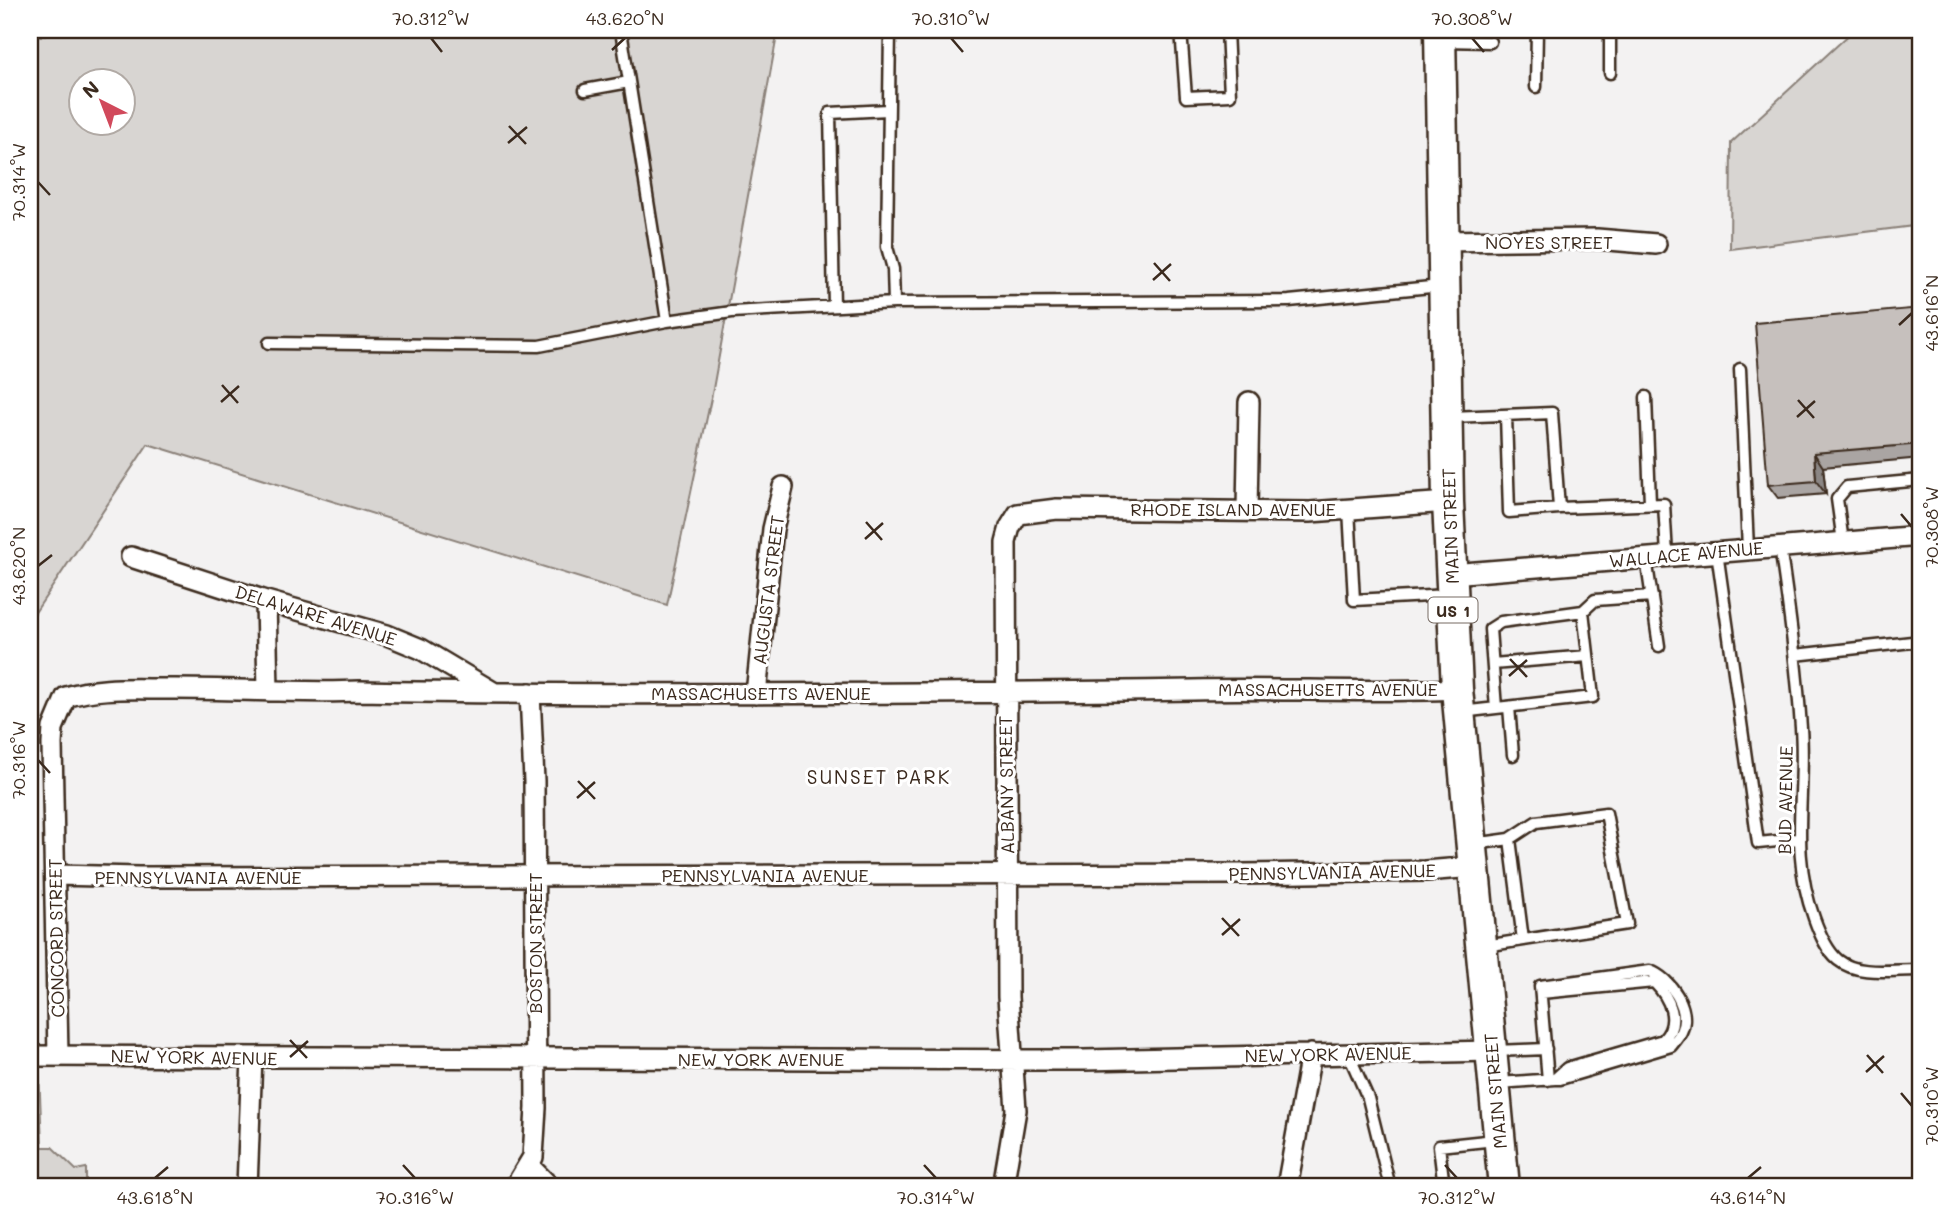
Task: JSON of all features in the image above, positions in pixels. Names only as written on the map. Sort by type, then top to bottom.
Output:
[{"type":"main road","name":"MAIN STREET","points":[[1438,33],[1452,585],[1459,700],[1504,1187]]},
{"type":"street","name":"NOYES STREET","points":[[1443,241],[1597,239],[1656,244]]},
{"type":"street","points":[[1247,510],[1249,402]]},
{"type":"street","name":"AUGUSTA STREET","points":[[756,694],[773,529],[783,487]]},
{"type":"street","name":"RHODE ISLAND AVENUE","points":[[1018,514],[1078,508],[1349,509],[1448,502]]},
{"type":"street","name":"ALBANY STREET","points":[[1003,1187],[1016,1110],[1011,1059],[1007,875],[1006,542],[1010,527],[1018,514]]},
{"type":"street","name":"WALLACE AVENUE","points":[[1452,585],[1646,557],[1921,536]]},
{"type":"street","name":"DELAWARE AVENUE","points":[[131,557],[399,640],[421,649],[494,693]]},
{"type":"street","points":[[267,601],[268,691]]},
{"type":"street","name":"MASSACHUSETTS AVENUE","points":[[66,697],[92,691],[121,689],[756,694],[1219,689],[1388,692],[1459,700]]},
{"type":"street","name":"BOSTON STREET","points":[[530,693],[536,1060],[536,1108],[530,1167]]},
{"type":"street","name":"CONCORD STREET","points":[[58,1056],[52,744],[53,728],[66,697]]},
{"type":"street","name":"PENNSYLVANIA AVENUE","points":[[56,875],[139,877],[1412,872],[1473,856]]},
{"type":"street","name":"NEW YORK AVENUE","points":[[30,1056],[536,1060],[1011,1059],[1492,1051]]},
{"type":"street","points":[[1287,1187],[1311,1054]]},
{"type":"street","points":[[247,1187],[252,1057]]},
{"type":"street","points":[[515,1187],[530,1167],[550,1187]]},
{"type":"lane","points":[[890,30],[887,247],[893,269],[894,303]]},
{"type":"lane","points":[[1181,30],[1186,97],[1230,95],[1227,30]]},
{"type":"lane","points":[[1536,87],[1537,30]]},
{"type":"lane","points":[[1610,30],[1610,74]]},
{"type":"lane","points":[[1438,33],[1490,42]]},
{"type":"lane","points":[[622,37],[667,321]]},
{"type":"lane","points":[[584,90],[629,82]]},
{"type":"lane","points":[[834,306],[830,113],[888,110]]},
{"type":"lane","points":[[269,343],[539,346],[667,321],[732,312],[894,303],[1127,303],[1220,299],[1289,301],[1444,286]]},
{"type":"lane","points":[[1740,369],[1748,549]]},
{"type":"lane","points":[[1646,397],[1650,503]]},
{"type":"lane","points":[[1447,417],[1552,413],[1559,508]]},
{"type":"lane","points":[[1506,415],[1509,512],[1664,504],[1667,555]]},
{"type":"lane","points":[[1843,542],[1837,499],[1847,487],[1921,480]]},
{"type":"lane","points":[[1349,509],[1354,600],[1452,585]]},
{"type":"lane","name":"BUD AVENUE","points":[[1780,547],[1795,655],[1802,741],[1798,839],[1805,894],[1821,936],[1838,959],[1855,969],[1921,970]]},
{"type":"lane","points":[[1717,551],[1758,843],[1798,839]]},
{"type":"lane","points":[[1646,557],[1659,646]]},
{"type":"lane","points":[[1496,708],[1490,629],[1501,622],[1583,611],[1595,600],[1651,596]]},
{"type":"lane","points":[[1459,700],[1496,708],[1593,697],[1583,611]]},
{"type":"lane","points":[[1795,655],[1921,640]]},
{"type":"lane","points":[[1493,664],[1588,656]]},
{"type":"lane","points":[[1509,707],[1513,755]]},
{"type":"lane","points":[[1473,856],[1510,839],[1536,822],[1606,813],[1627,924],[1482,947]]},
{"type":"lane","points":[[1510,839],[1523,940]]},
{"type":"lane","points":[[1495,1084],[1551,1079],[1671,1046],[1682,1032],[1684,1018],[1678,997],[1662,976],[1650,971],[1540,986],[1551,1079]]},
{"type":"lane","points":[[1492,1051],[1546,1049]]},
{"type":"lane","points":[[1348,1053],[1368,1098],[1390,1187]]},
{"type":"lane","points":[[1444,1187],[1439,1146],[1500,1140]]},
{"type":"shaded area","points":[[62,30],[778,30],[713,389],[667,605],[148,444],[30,620],[30,39]]},
{"type":"shaded area","points":[[1854,30],[1921,30],[1921,225],[1730,249],[1731,143]]},
{"type":"shaded area","points":[[30,1069],[39,1069],[42,1147],[52,1147],[76,1170],[86,1168],[86,1187],[30,1187]]},
{"type":"building","points":[[1921,308],[1921,444],[1814,453],[1816,481],[1768,485],[1755,323]]},
{"type":"district","name":"SUNSET PARK","points":[[879,776]]}]
